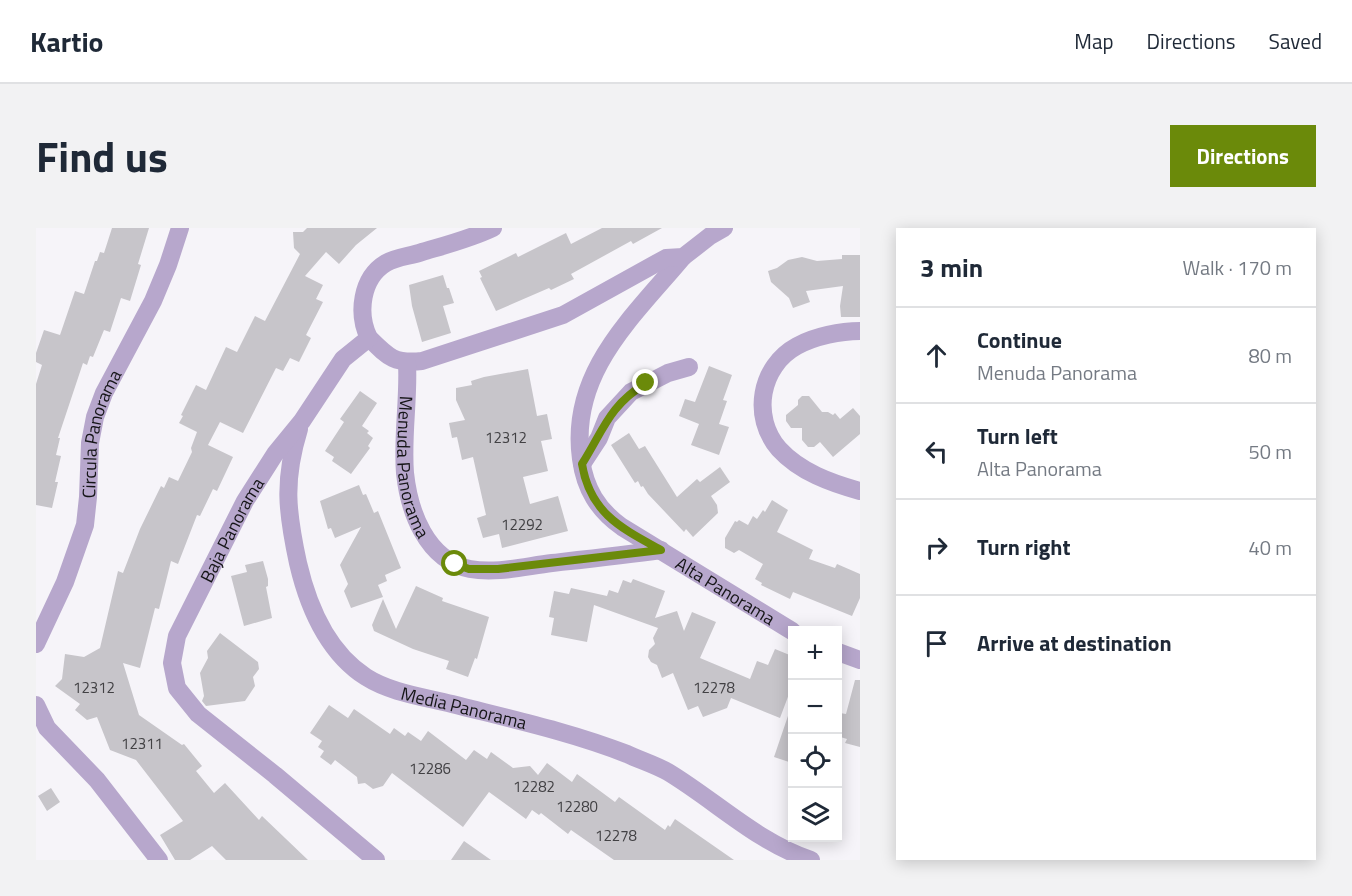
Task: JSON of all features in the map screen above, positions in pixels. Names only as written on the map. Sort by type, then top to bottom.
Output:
[{"type":"street","name":"Circula Panorama","points":[[36,644],[69,572],[85,525],[90,443],[95,417],[104,393],[153,301],[180,228]]},
{"type":"street","points":[[493,228],[469,239],[387,262],[374,272],[364,293],[362,315],[369,338],[395,361],[407,363],[422,361],[563,315],[666,258],[683,257],[724,228]]},
{"type":"street","name":"Alta Panorama","points":[[683,257],[629,322],[595,370],[585,394],[579,428],[582,464],[588,489],[607,516],[788,629]]},
{"type":"street","points":[[860,331],[816,339],[798,346],[784,356],[778,361],[765,383],[762,409],[767,426],[778,447],[798,466],[842,486],[860,491]]},
{"type":"street","name":"Baja Panorama","points":[[369,338],[343,359],[302,421],[275,454],[245,501],[177,636],[172,663],[177,688],[198,714],[275,775],[375,860]]},
{"type":"street","name":"Menuda Panorama","points":[[407,363],[406,474],[417,523],[428,541],[441,554],[462,566],[482,570],[661,550]]},
{"type":"street","points":[[582,464],[608,418],[631,392],[668,373],[689,367]]},
{"type":"street","name":"Media Panorama","points":[[302,421],[288,474],[287,504],[300,569],[310,604],[326,635],[341,654],[366,677],[390,688],[538,726],[624,753],[667,772],[766,839],[811,860]]},
{"type":"street","points":[[842,654],[860,660]]},
{"type":"street","points":[[36,705],[47,728],[97,780],[159,860]]},
{"type":"building","points":[[112,228],[149,228],[138,264],[141,265],[130,301],[121,298],[110,332],[104,330],[93,357],[90,356],[87,365],[83,363],[58,438],[60,438],[56,455],[61,456],[52,508],[36,505],[36,384],[42,365],[36,362],[36,353],[44,330],[60,335],[75,291],[84,294],[95,261],[100,252],[104,253]]},
{"type":"building","points":[[307,228],[377,228],[356,245],[339,264],[326,252],[305,276],[323,285],[316,299],[323,302],[306,335],[311,338],[299,362],[290,358],[283,371],[276,368],[243,433],[220,422],[208,445],[233,457],[217,491],[213,489],[200,516],[197,515],[178,564],[171,561],[159,609],[155,608],[140,668],[123,663],[139,715],[182,745],[184,744],[202,766],[196,771],[214,793],[225,783],[259,820],[262,816],[308,860],[226,860],[212,846],[190,860],[175,860],[160,835],[183,821],[136,760],[110,750],[97,717],[87,720],[75,710],[80,704],[55,686],[62,679],[65,654],[84,657],[100,648],[118,571],[123,573],[140,529],[161,486],[164,488],[169,477],[178,481],[192,452],[191,448],[197,432],[179,423],[196,385],[206,390],[226,347],[237,352],[255,316],[265,321],[300,254],[294,248],[293,232],[303,232]]},
{"type":"building","points":[[602,228],[662,228],[633,244],[631,241],[571,274],[574,279],[496,311],[480,278],[482,277],[479,271],[516,253],[518,257],[566,233],[571,244]]},
{"type":"building","points":[[842,255],[860,255],[860,317],[841,317],[843,286],[806,291],[810,302],[793,308],[789,298],[771,282],[768,271],[788,260],[802,257],[817,261],[842,259]]},
{"type":"building","points":[[443,275],[454,303],[443,306],[451,333],[422,342],[409,285]]},
{"type":"building","points":[[709,366],[732,375],[723,400],[727,401],[719,424],[729,427],[719,455],[691,445],[699,424],[679,416],[685,399],[695,402]]},
{"type":"building","points":[[528,369],[537,416],[547,414],[552,439],[541,441],[548,471],[523,477],[530,504],[558,496],[568,531],[502,548],[499,534],[483,538],[477,518],[486,515],[473,457],[462,460],[457,437],[452,438],[449,423],[465,420],[456,400],[456,388],[472,385],[471,381],[484,377]]},
{"type":"building","points":[[360,391],[377,403],[362,426],[373,438],[368,446],[370,448],[351,474],[332,461],[334,457],[325,451],[344,422],[340,419]]},
{"type":"building","points":[[802,396],[809,396],[822,412],[833,415],[835,413],[840,419],[853,408],[860,416],[860,434],[833,457],[820,442],[814,447],[808,447],[802,440],[802,428],[791,428],[786,421],[786,415],[798,405],[798,400]]},
{"type":"building","points":[[629,433],[639,449],[645,446],[677,497],[697,479],[700,482],[720,467],[730,482],[711,496],[717,505],[718,513],[693,537],[686,529],[684,532],[638,481],[635,483],[611,445]]},
{"type":"building","points":[[359,485],[363,495],[366,494],[374,513],[378,511],[401,568],[385,575],[387,581],[378,585],[383,597],[351,608],[344,591],[348,584],[340,565],[361,527],[335,538],[331,528],[328,529],[320,501]]},
{"type":"building","points":[[772,500],[788,510],[777,532],[813,550],[809,559],[835,568],[837,564],[860,574],[860,598],[852,616],[793,592],[790,599],[761,585],[762,583],[755,579],[763,564],[739,550],[734,553],[725,548],[725,538],[735,521],[739,520],[748,525],[753,516],[757,519],[763,510],[765,512]]},
{"type":"building","points":[[263,561],[268,579],[266,587],[272,618],[244,626],[231,576],[247,572],[245,565]]},
{"type":"building","points":[[633,579],[665,591],[655,618],[677,611],[684,631],[692,612],[716,622],[700,658],[750,679],[757,661],[768,665],[775,649],[788,654],[788,697],[780,718],[731,698],[727,708],[703,717],[698,706],[688,710],[673,673],[662,678],[657,665],[648,657],[649,650],[655,644],[653,638],[658,628],[594,605],[587,642],[551,635],[554,618],[549,617],[554,591],[569,594],[571,588],[607,596],[609,590],[618,593],[623,580],[631,583]]},
{"type":"building","points":[[416,586],[443,598],[442,601],[489,617],[477,659],[475,658],[468,677],[446,669],[449,661],[413,649],[374,631],[372,625],[383,599],[396,629]]},
{"type":"building","points":[[220,633],[258,662],[259,669],[253,677],[255,686],[245,701],[206,706],[202,701],[204,696],[200,673],[208,658],[207,651]]},
{"type":"building","points":[[855,680],[860,680],[860,747],[845,743],[847,739],[842,738],[842,713],[846,714]]},
{"type":"building","points":[[329,705],[348,718],[354,709],[390,734],[394,728],[405,736],[408,732],[421,741],[428,731],[466,760],[474,750],[487,759],[491,752],[513,768],[530,766],[538,775],[547,763],[572,782],[577,774],[615,802],[619,797],[665,830],[675,819],[734,860],[614,860],[571,830],[568,834],[541,813],[539,815],[532,810],[526,819],[489,792],[463,827],[392,773],[383,786],[373,789],[365,783],[358,784],[357,777],[335,760],[331,765],[320,757],[324,751],[318,747],[322,741],[310,733]]},
{"type":"building","points":[[788,716],[788,762],[774,757]]},
{"type":"building","points":[[51,788],[60,802],[47,811],[38,796]]},
{"type":"building","points":[[464,841],[491,860],[451,860]]},
{"type":"route","points":[[455,564],[469,569],[498,569],[661,550],[638,538],[607,516],[588,489],[582,464],[608,418],[631,392],[646,383]]}]
